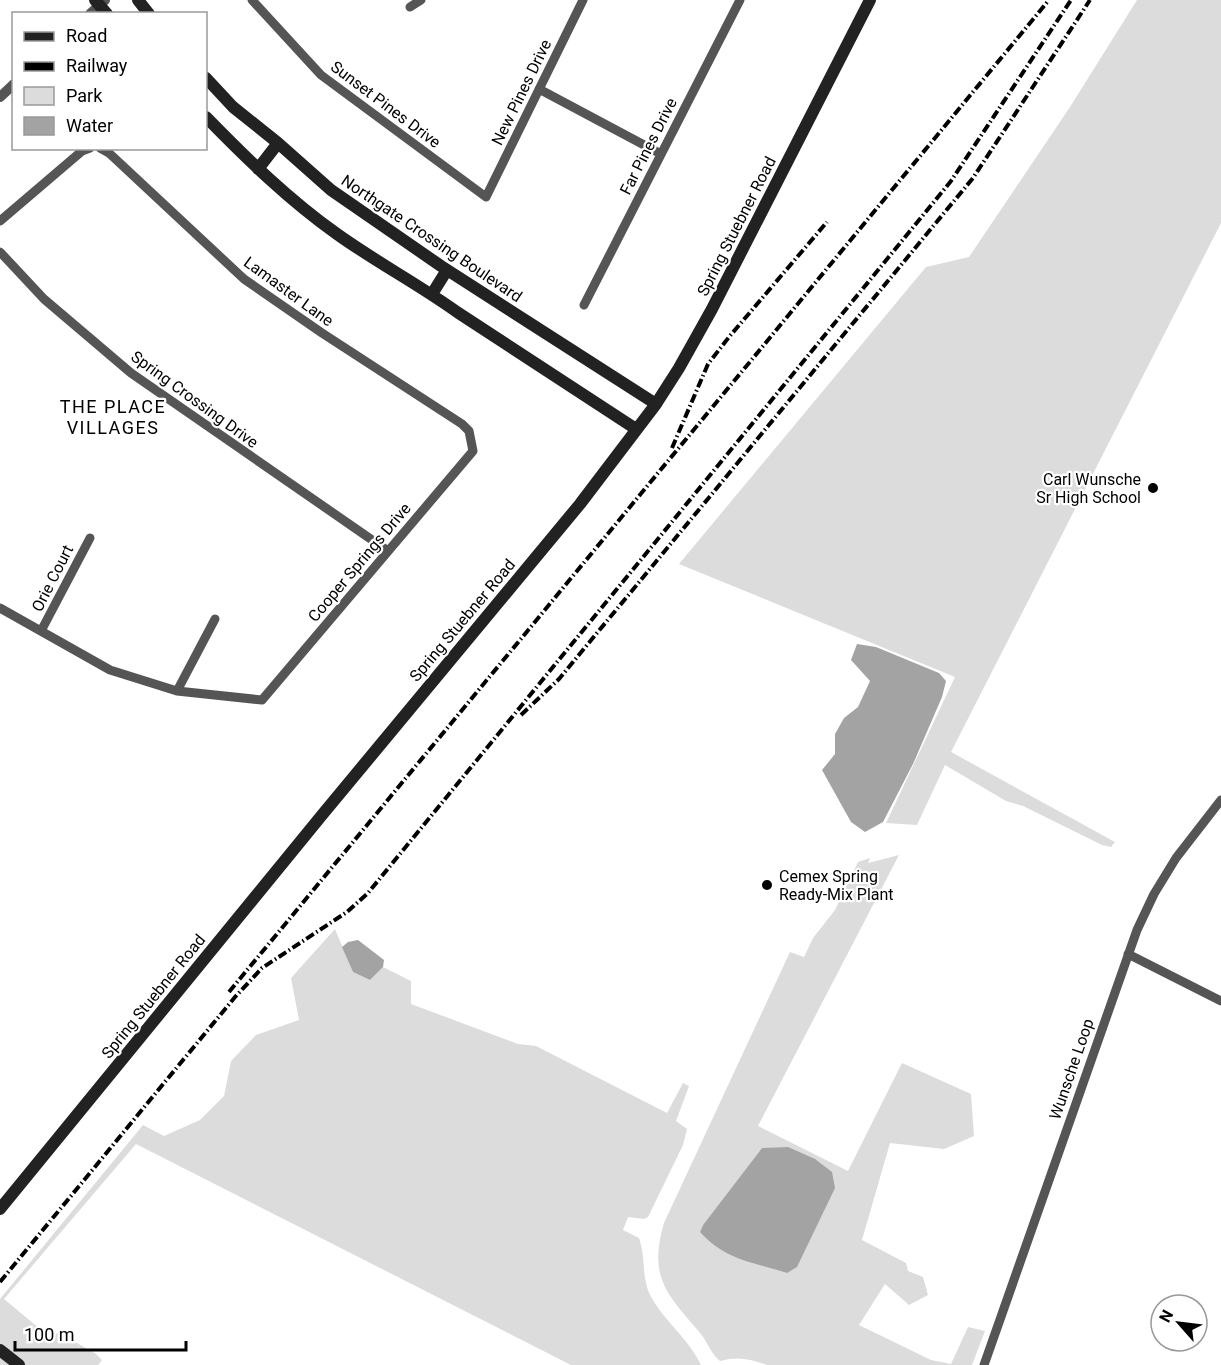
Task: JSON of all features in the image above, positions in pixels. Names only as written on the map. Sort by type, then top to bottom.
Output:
[{"type":"main road","points":[[138,0],[147,12]]},
{"type":"main road","name":"Spring Stuebner Road","points":[[0,1209],[580,504],[656,404],[712,309],[870,0]]},
{"type":"main road","name":"Northgate Crossing Boulevard","points":[[207,79],[233,107],[331,190],[447,270],[656,404]]},
{"type":"main road","points":[[207,118],[258,170],[337,234],[636,429]]},
{"type":"main road","points":[[258,170],[278,143]]},
{"type":"main road","points":[[432,294],[447,270]]},
{"type":"main road","points":[[0,1350],[19,1365]]},
{"type":"street","name":"Sunset Pines Drive","points":[[252,0],[321,75],[486,197]]},
{"type":"street","points":[[410,7],[421,0]]},
{"type":"street","name":"New Pines Drive","points":[[486,197],[583,0]]},
{"type":"street","name":"Far Pines Drive","points":[[584,305],[740,0]]},
{"type":"street","points":[[0,97],[12,86]]},
{"type":"street","points":[[539,89],[661,154]]},
{"type":"street","points":[[0,221],[86,150]]},
{"type":"street","name":"Lamaster Lane","points":[[104,150],[244,279],[462,424],[470,431],[472,440]]},
{"type":"street","name":"Spring Crossing Drive","points":[[0,252],[44,299],[131,373],[388,551]]},
{"type":"street","name":"Cooper Springs Drive","points":[[177,691],[262,700],[473,451],[472,440]]},
{"type":"street","name":"Orie Court","points":[[41,631],[90,538]]},
{"type":"street","points":[[0,608],[110,670],[177,691],[215,619]]},
{"type":"street","name":"Wunsche Loop","points":[[984,1365],[1128,954],[1154,894],[1171,867],[1221,800]]},
{"type":"street","points":[[1128,954],[1221,1001]]},
{"type":"green space","points":[[1137,0],[1221,0],[1221,223],[951,752],[1115,842],[1111,847],[1102,845],[1023,806],[1006,801],[945,765],[917,825],[886,823],[955,677],[679,564],[926,267],[969,257],[1070,107]]},
{"type":"green space","points":[[899,855],[758,1126],[848,1171],[902,1063],[971,1094],[974,1136],[944,1149],[890,1143],[862,1240],[906,1263],[908,1271],[923,1277],[928,1295],[909,1305],[885,1284],[859,1325],[931,1360],[951,1364],[968,1327],[985,1331],[972,1365],[767,1365],[744,1359],[720,1361],[670,1296],[664,1284],[658,1258],[664,1223],[790,952],[804,957],[813,938],[835,910],[858,862],[870,858],[868,863]],"holes":[[[762,1148],[787,1273],[774,1269],[700,1232]]]},
{"type":"green space","points":[[335,929],[353,972],[370,980],[383,967],[411,981],[411,1004],[518,1044],[536,1046],[667,1113],[683,1083],[689,1086],[676,1121],[687,1129],[683,1145],[648,1217],[644,1219],[628,1217],[623,1230],[639,1238],[646,1282],[651,1297],[690,1347],[701,1365],[571,1365],[136,1144],[4,1299],[52,1339],[58,1332],[96,1354],[102,1360],[98,1365],[0,1365],[0,1299],[143,1125],[164,1136],[200,1120],[224,1096],[231,1061],[256,1035],[299,1020],[291,978]]},
{"type":"water","points":[[857,644],[876,647],[939,673],[946,681],[942,697],[913,764],[883,822],[865,832],[851,822],[822,770],[835,754],[835,734],[844,718],[858,707],[870,681],[851,660]]},
{"type":"water","points":[[358,940],[384,960],[383,967],[370,980],[353,972],[342,947],[348,942]]},
{"type":"water","points":[[788,1147],[815,1159],[832,1172],[835,1188],[797,1267],[787,1273],[751,1263],[719,1249],[700,1232],[762,1148]]},
{"type":"railway","points":[[229,992],[1049,0]]},
{"type":"railway","points":[[0,1282],[235,997],[262,968],[347,912],[368,893],[951,181],[1071,0]]},
{"type":"railway","points":[[521,715],[559,679],[973,178],[1090,0]]},
{"type":"railway","points":[[672,448],[708,364],[827,222]]},
{"type":"place","name":"Carl Wunsche Sr High School","points":[[1153,488]]},
{"type":"place","name":"Cemex Spring Ready-Mix Plant","points":[[767,885]]},
{"type":"district","name":"THE PLACE VILLAGES","points":[[113,417]]}]
